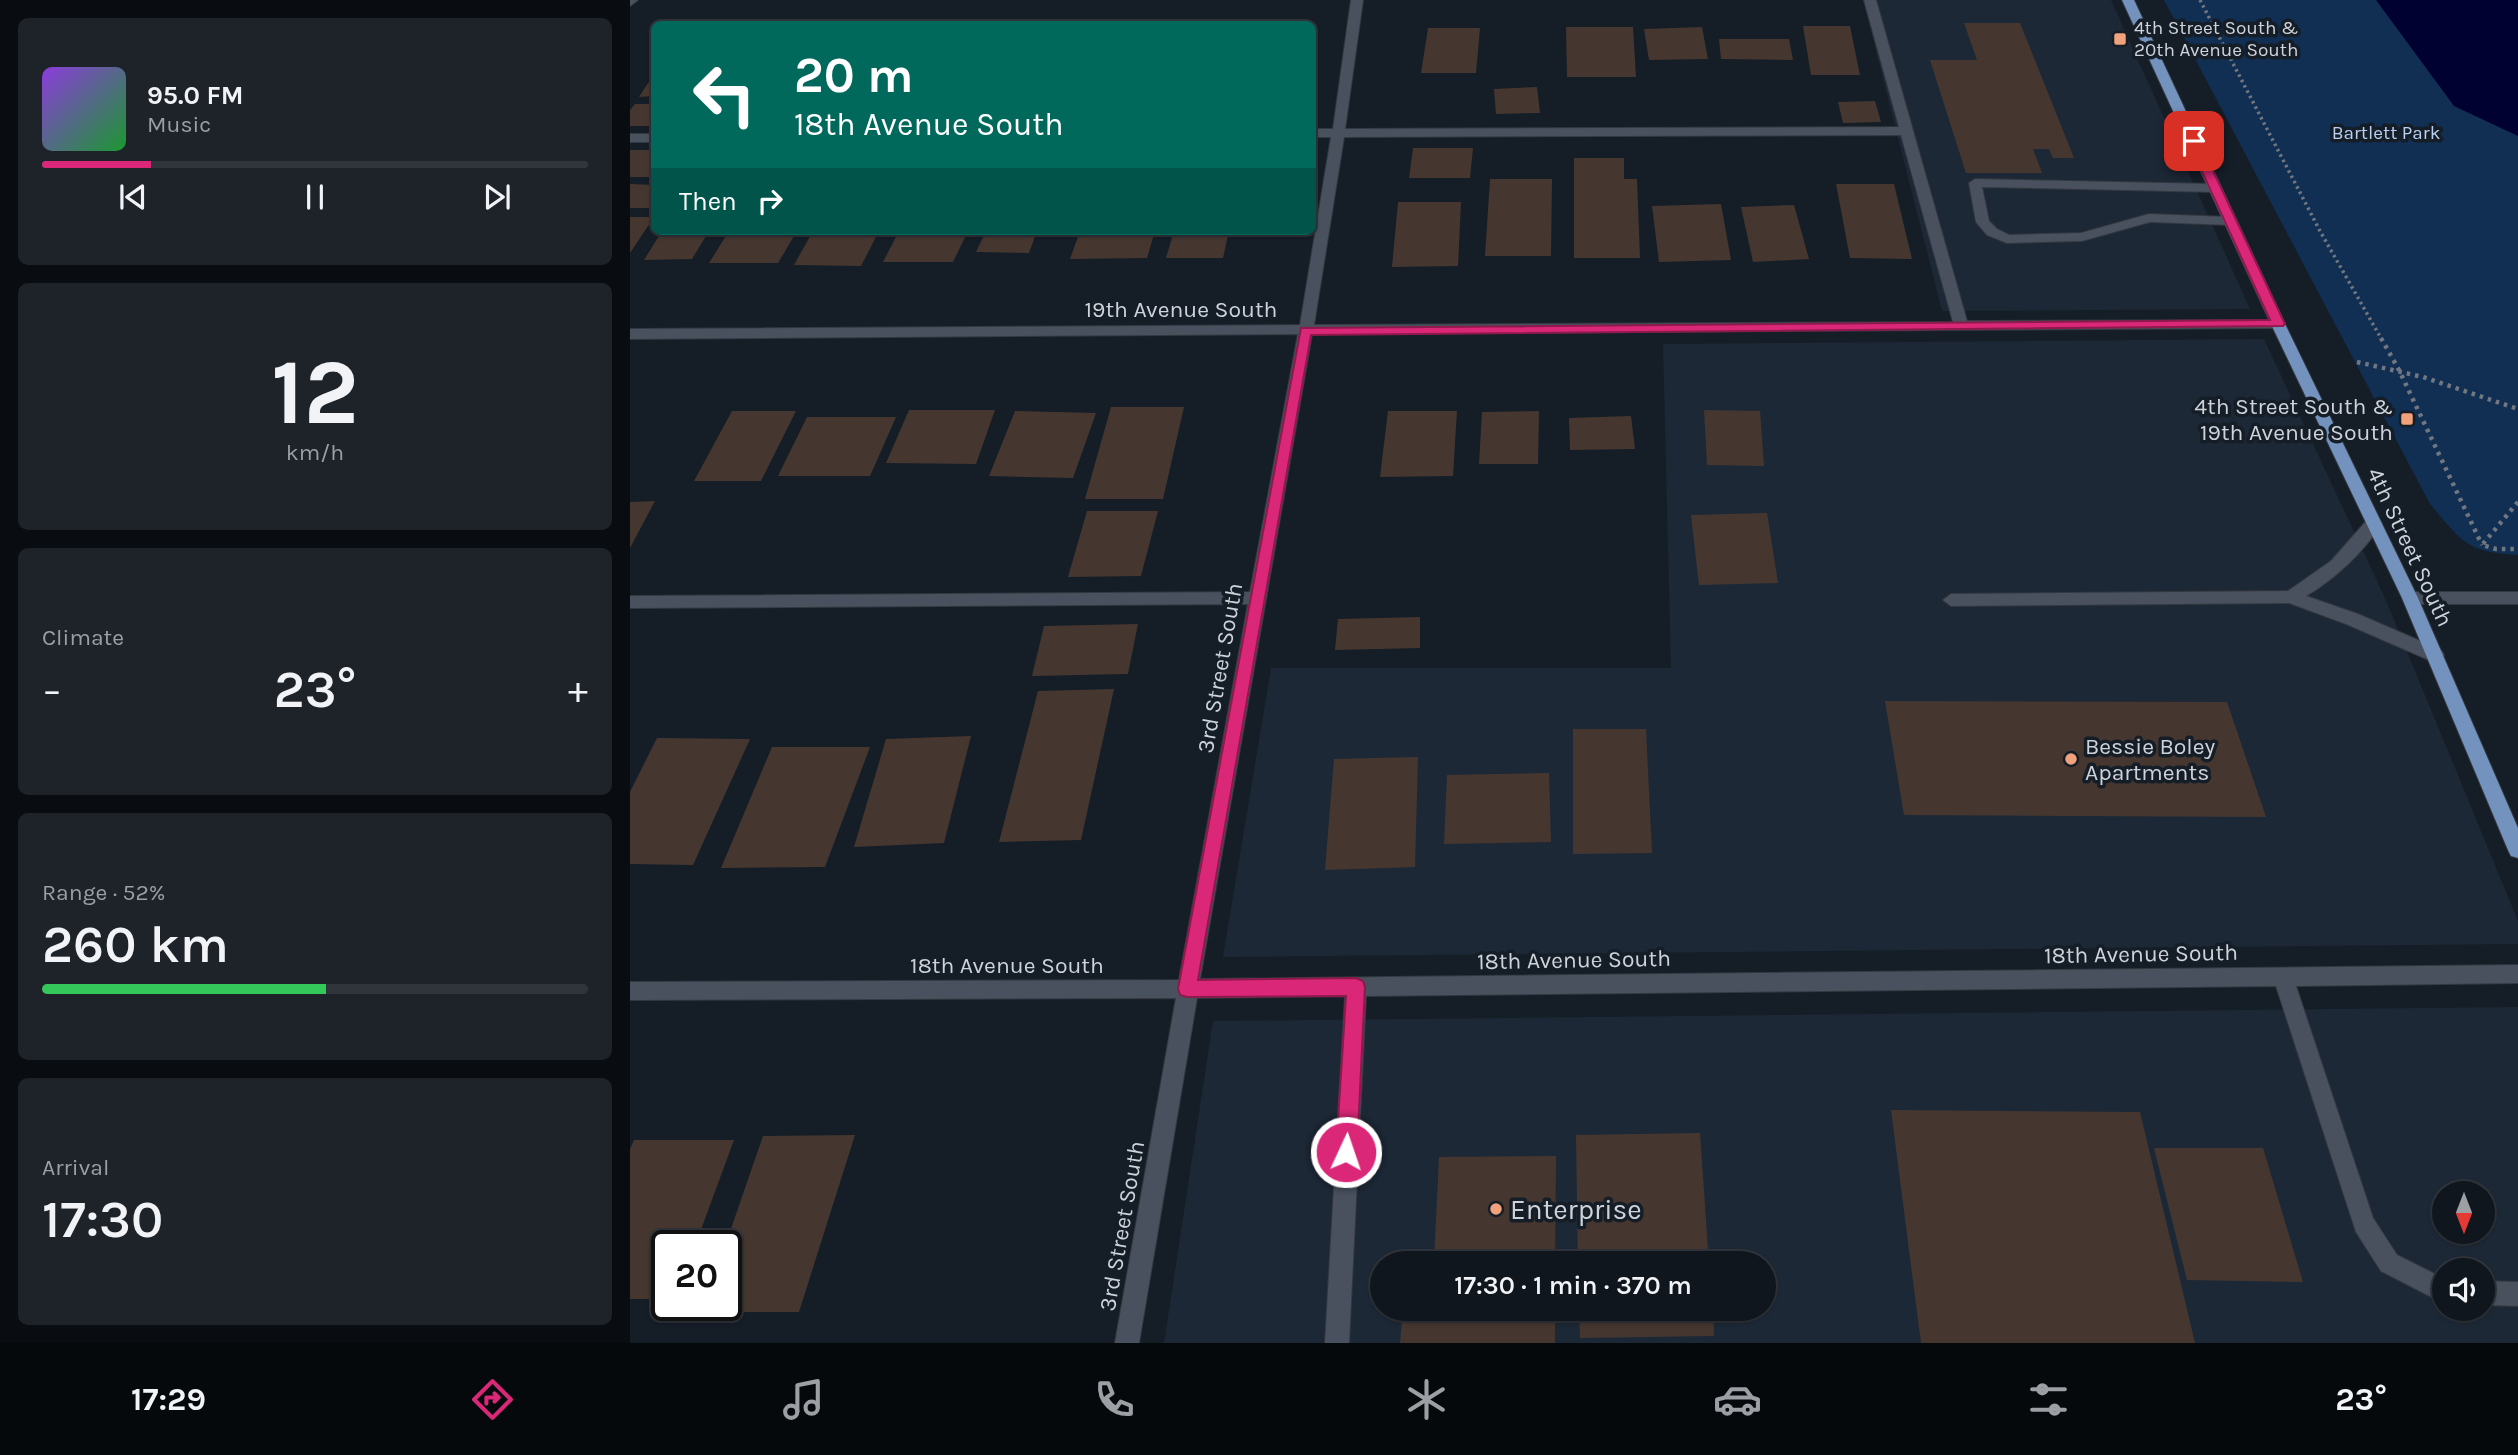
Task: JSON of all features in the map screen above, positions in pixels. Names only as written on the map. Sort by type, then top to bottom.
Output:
[{"type":"main road","name":"4th Street South","points":[[2128,0],[2278,324],[2410,598],[2518,850]]},
{"type":"street","name":"3rd Street South","points":[[1127,1343],[1187,989],[1306,331],[1357,0]]},
{"type":"street","points":[[1870,0],[1961,326]]},
{"type":"street","points":[[1316,133],[1905,131]]},
{"type":"street","points":[[630,138],[651,138]]},
{"type":"street","points":[[2215,188],[1975,183],[1983,222],[1992,232],[2007,239],[2082,237],[2149,218],[2230,221]]},
{"type":"street","name":"19th Avenue South","points":[[630,334],[2278,324]]},
{"type":"street","points":[[2290,597],[2322,579],[2343,561],[2374,523]]},
{"type":"street","points":[[1951,600],[2290,597],[2352,619],[2435,655]]},
{"type":"street","points":[[630,602],[1257,598]]},
{"type":"street","points":[[2410,598],[2518,598]]},
{"type":"street","name":"18th Avenue South","points":[[630,991],[1187,989],[2518,974]]},
{"type":"street","points":[[2283,977],[2364,1224],[2389,1263],[2432,1285]]},
{"type":"street","points":[[1337,1343],[1356,987]]},
{"type":"street","points":[[2495,1293],[2518,1294]]},
{"type":"path","points":[[2200,0],[2320,230],[2399,370],[2483,545],[2496,549],[2518,549]]},
{"type":"path","points":[[2357,362],[2399,370],[2474,392],[2518,409]]},
{"type":"path","points":[[2483,545],[2518,502]]},
{"type":"shaded area","points":[[1863,0],[2111,0],[2250,309],[1942,311]]},
{"type":"shaded area","points":[[2376,0],[2518,0],[2518,136],[2454,106]]},
{"type":"shaded area","points":[[2264,339],[2385,598],[2518,921],[2518,944],[1223,957],[1271,668],[1671,668],[1663,344]]},
{"type":"shaded area","points":[[2518,1007],[2518,1343],[1164,1343],[1213,1021]]},
{"type":"green space","name":"Bartlett Park","points":[[2164,0],[2518,0],[2518,555],[2487,551],[2467,543],[2430,504]]},
{"type":"building","points":[[1964,23],[2020,23],[2074,158],[2053,158],[2049,149],[2033,149],[2042,173],[1966,173],[1930,60],[1977,60]]},
{"type":"building","points":[[1803,26],[1850,26],[1860,75],[1811,75]]},
{"type":"building","points":[[1566,27],[1633,27],[1636,77],[1567,77]]},
{"type":"building","points":[[1702,27],[1708,59],[1649,60],[1644,29]]},
{"type":"building","points":[[1428,28],[1480,28],[1476,73],[1421,73]]},
{"type":"building","points":[[1719,39],[1789,39],[1793,60],[1721,59]]},
{"type":"building","points":[[651,79],[651,96],[639,97]]},
{"type":"building","points":[[1537,87],[1540,113],[1496,114],[1494,89]]},
{"type":"building","points":[[1875,101],[1881,122],[1843,123],[1838,102]]},
{"type":"building","points":[[635,104],[651,104],[651,126],[630,126],[630,110]]},
{"type":"building","points":[[1413,148],[1473,148],[1470,178],[1409,178]]},
{"type":"building","points":[[630,150],[651,150],[650,177],[630,177]]},
{"type":"building","points":[[1574,158],[1624,158],[1624,179],[1637,179],[1640,258],[1574,258]]},
{"type":"building","points":[[1490,179],[1552,179],[1551,256],[1485,256]]},
{"type":"building","points":[[630,184],[651,185],[651,208],[630,208]]},
{"type":"building","points":[[1836,184],[1894,184],[1912,259],[1850,258]]},
{"type":"building","points":[[1398,202],[1461,202],[1458,266],[1392,267]]},
{"type":"building","points":[[1721,204],[1731,260],[1659,262],[1652,206]]},
{"type":"building","points":[[1794,205],[1809,259],[1753,262],[1741,207]]},
{"type":"building","points":[[630,217],[651,217],[651,222],[630,253]]},
{"type":"building","points":[[660,235],[707,235],[692,259],[644,260]]},
{"type":"building","points":[[726,235],[795,235],[778,263],[709,263]]},
{"type":"building","points":[[811,235],[877,235],[861,266],[794,265]]},
{"type":"building","points":[[897,235],[966,235],[953,262],[883,262]]},
{"type":"building","points":[[984,235],[1036,235],[1029,253],[976,252]]},
{"type":"building","points":[[1079,235],[1154,235],[1147,258],[1070,259]]},
{"type":"building","points":[[1173,235],[1228,235],[1223,258],[1166,258]]},
{"type":"building","points":[[1111,407],[1184,407],[1163,499],[1085,499]]},
{"type":"building","points":[[909,410],[995,410],[976,464],[886,463]]},
{"type":"building","points":[[1704,410],[1760,411],[1764,466],[1707,465]]},
{"type":"building","points":[[732,411],[796,411],[761,481],[694,481]]},
{"type":"building","points":[[1015,411],[1096,413],[1073,478],[989,476]]},
{"type":"building","points":[[1388,411],[1457,411],[1453,476],[1380,477]]},
{"type":"building","points":[[1539,411],[1538,464],[1479,464],[1482,412]]},
{"type":"building","points":[[1631,416],[1635,449],[1570,450],[1569,418]]},
{"type":"building","points":[[807,417],[896,417],[870,476],[778,476]]},
{"type":"building","points":[[655,501],[630,548],[630,502]]},
{"type":"building","points":[[1087,511],[1158,511],[1141,576],[1068,577]]},
{"type":"building","points":[[1767,513],[1778,583],[1699,585],[1691,515]]},
{"type":"building","points":[[1420,617],[1420,648],[1335,650],[1338,619]]},
{"type":"building","points":[[1138,624],[1128,674],[1032,676],[1044,626]]},
{"type":"building","points":[[1114,689],[1081,840],[999,842],[1038,691]]},
{"type":"building","name":"Bessie Boley Apartments","points":[[1885,701],[2227,702],[2266,817],[1904,815]]},
{"type":"building","points":[[1573,729],[1646,729],[1652,853],[1573,854]]},
{"type":"building","points":[[971,736],[944,843],[854,847],[886,739]]},
{"type":"building","points":[[657,738],[750,739],[693,865],[630,864],[630,792]]},
{"type":"building","points":[[772,747],[870,747],[825,867],[721,868]]},
{"type":"building","points":[[1418,757],[1415,867],[1325,870],[1334,759]]},
{"type":"building","points":[[1549,773],[1551,842],[1444,844],[1447,775]]},
{"type":"building","points":[[1891,1110],[2140,1112],[2195,1343],[1921,1343]]},
{"type":"building","points":[[1700,1133],[1708,1251],[1578,1251],[1576,1135]]},
{"type":"building","points":[[855,1135],[799,1312],[742,1312],[742,1230],[731,1230],[763,1136]]},
{"type":"building","points":[[634,1140],[734,1140],[701,1230],[651,1230],[651,1299],[630,1299],[630,1149]]},
{"type":"building","points":[[2154,1148],[2263,1148],[2303,1282],[2187,1280]]},
{"type":"building","name":"Enterprise","points":[[1556,1156],[1555,1251],[1434,1251],[1439,1157]]},
{"type":"building","points":[[1402,1321],[1555,1321],[1555,1343],[1400,1343]]},
{"type":"building","points":[[1579,1321],[1713,1321],[1714,1336],[1580,1338]]},
{"type":"place","name":"4th Street South & 20th Avenue South","points":[[2120,39]]},
{"type":"place","name":"4th Street South & 19th Avenue South","points":[[2407,419]]},
{"type":"place","name":"Bessie Boley Apartments","points":[[2071,759]]},
{"type":"place","name":"Enterprise","points":[[1496,1209]]},
{"type":"route","points":[[1346,1152],[1356,987],[1187,989],[1306,331],[2278,324],[2194,141]]}]
